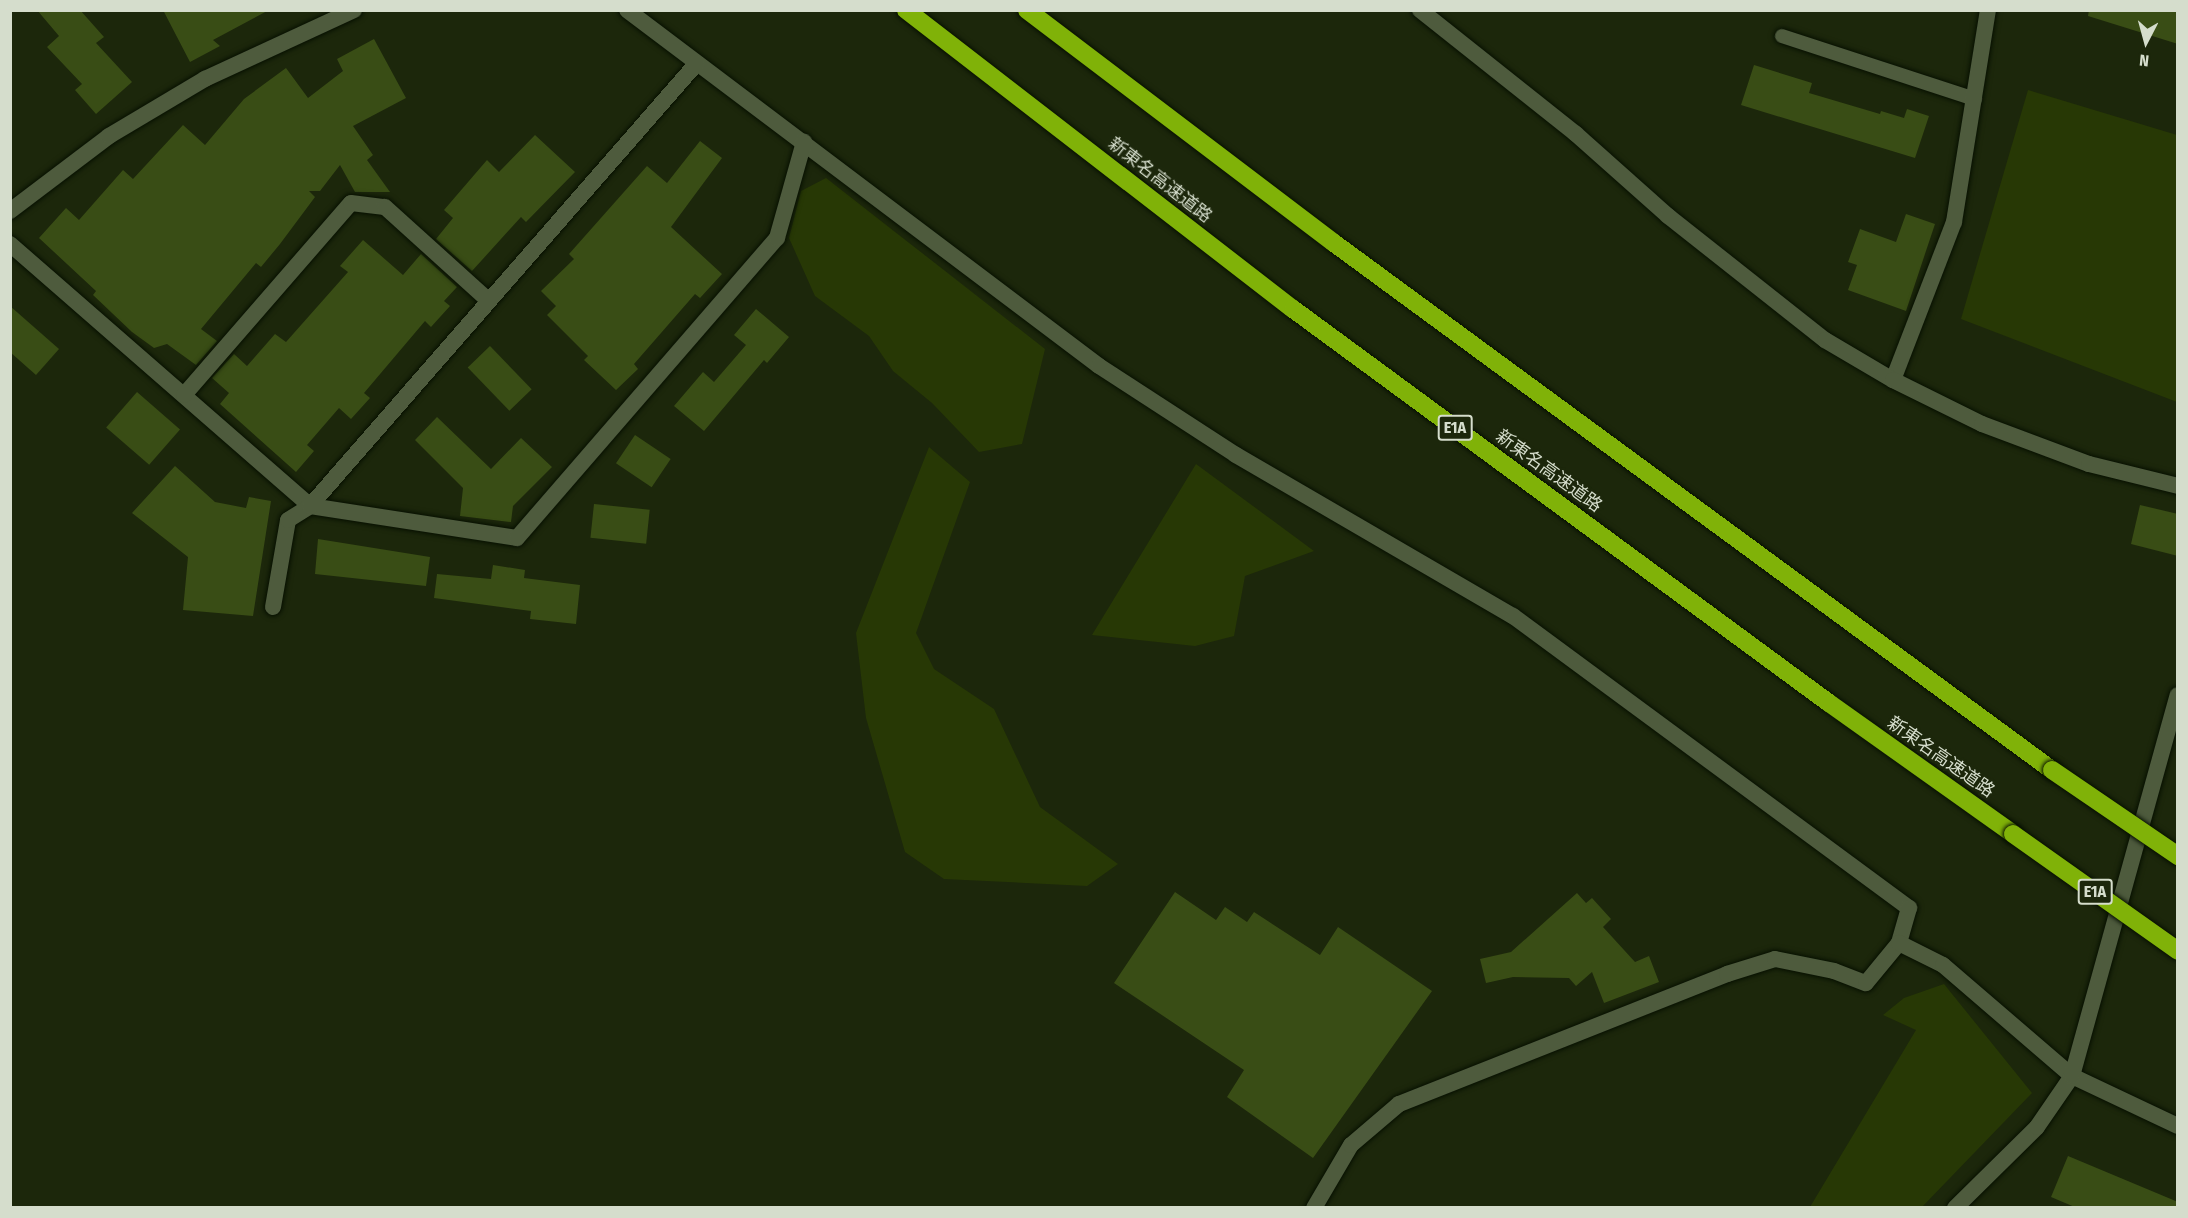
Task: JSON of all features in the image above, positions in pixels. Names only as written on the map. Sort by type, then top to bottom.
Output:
[{"type":"highway","name":"新東名高速道路","points":[[906,10],[1293,309],[1810,689],[2178,951]]},
{"type":"highway","points":[[1027,10],[1334,243],[2052,770],[2178,856]]},
{"type":"street","points":[[10,211],[109,136],[205,79],[354,10]]},
{"type":"street","points":[[627,10],[1099,366],[1236,455],[1522,623],[1909,908],[1899,943],[1866,983],[1834,971],[1774,959],[1727,974],[1398,1104],[1351,1145],[1314,1208]]},
{"type":"street","points":[[1420,10],[1576,134],[1752,284],[1825,340],[1893,380],[1982,424],[2090,464],[2178,486]]},
{"type":"street","points":[[1893,380],[1954,222],[1988,10]]},
{"type":"street","points":[[273,607],[288,520],[310,506],[697,63]]},
{"type":"street","points":[[10,244],[310,506],[517,538],[777,238],[804,142]]},
{"type":"street","points":[[184,395],[351,203],[385,207],[489,301]]},
{"type":"street","points":[[1955,1208],[2037,1127],[2072,1076],[2174,733],[2178,694]]},
{"type":"street","points":[[1899,943],[1943,965],[2072,1076],[2178,1126]]},
{"type":"lane","points":[[1782,36],[1975,99]]},
{"type":"green space","points":[[2028,90],[2177,135],[2177,402],[1961,319]]},
{"type":"green space","points":[[826,178],[1045,349],[1022,444],[979,452],[932,403],[893,371],[869,336],[815,296],[789,238],[801,191]]},
{"type":"green space","points":[[929,447],[970,482],[916,633],[934,669],[994,709],[1040,807],[1118,864],[1087,886],[944,879],[905,852],[866,718],[856,633]]},
{"type":"green space","points":[[1196,464],[1314,551],[1245,576],[1234,636],[1195,646],[1092,635]]},
{"type":"green space","points":[[1944,984],[2032,1093],[1922,1207],[1810,1207],[1916,1030],[1883,1015],[1904,998]]},
{"type":"building","points":[[37,10],[80,10],[104,37],[96,43],[132,82],[96,114],[75,90],[82,84],[47,47],[59,36]]},
{"type":"building","points":[[163,10],[269,10],[213,40],[220,46],[190,62]]},
{"type":"building","points":[[2089,10],[2178,10],[2178,44],[2088,16]]},
{"type":"building","points":[[374,39],[406,98],[353,126],[373,155],[367,160],[390,192],[355,192],[340,165],[320,191],[309,191],[315,197],[280,244],[261,267],[256,263],[201,329],[217,341],[196,365],[167,344],[154,348],[132,332],[93,295],[96,291],[39,238],[66,208],[79,220],[123,170],[133,179],[183,125],[205,145],[244,99],[286,68],[308,98],[343,71],[337,59]]},
{"type":"building","points":[[1754,65],[1812,83],[1809,93],[1880,114],[1881,111],[1904,118],[1907,109],[1929,116],[1915,158],[1741,105]]},
{"type":"building","points":[[535,135],[575,172],[526,222],[521,217],[472,271],[436,239],[453,218],[444,210],[487,160],[499,172]]},
{"type":"building","points":[[700,141],[722,158],[671,227],[722,274],[700,298],[695,294],[634,364],[638,369],[616,390],[584,360],[588,356],[547,315],[556,306],[541,291],[574,259],[569,254],[647,166],[667,183]]},
{"type":"building","points":[[1906,214],[1935,224],[1906,311],[1848,290],[1857,265],[1848,262],[1860,229],[1896,242]]},
{"type":"building","points":[[363,240],[403,275],[421,254],[457,287],[444,301],[450,306],[431,327],[425,321],[364,393],[370,398],[351,419],[339,408],[307,445],[314,451],[296,472],[220,404],[229,393],[212,378],[234,354],[247,366],[275,334],[286,342],[348,272],[340,266]]},
{"type":"building","points":[[10,306],[59,349],[36,375],[10,352]]},
{"type":"building","points":[[756,309],[789,337],[767,363],[764,360],[704,431],[674,406],[703,372],[714,382],[746,345],[734,335]]},
{"type":"building","points":[[490,346],[532,389],[509,411],[468,368]]},
{"type":"building","points":[[137,392],[180,429],[149,465],[106,427]]},
{"type":"building","points":[[437,417],[491,469],[521,438],[552,467],[513,506],[511,522],[460,516],[463,488],[415,440]]},
{"type":"building","points":[[635,435],[671,459],[652,487],[616,463]]},
{"type":"building","points":[[175,466],[215,502],[246,508],[249,497],[271,501],[253,616],[183,610],[188,557],[132,513]]},
{"type":"building","points":[[594,504],[650,510],[646,544],[590,538]]},
{"type":"building","points":[[2140,505],[2178,514],[2178,556],[2131,544]]},
{"type":"building","points":[[318,539],[430,557],[426,586],[315,574]]},
{"type":"building","points":[[493,565],[525,570],[524,578],[580,585],[576,624],[530,619],[531,611],[434,598],[437,574],[491,579]]},
{"type":"building","points":[[1175,892],[1216,920],[1225,907],[1247,922],[1254,912],[1320,955],[1338,927],[1432,991],[1313,1158],[1227,1097],[1244,1070],[1114,983]]},
{"type":"building","points":[[1577,893],[1586,903],[1592,898],[1611,919],[1603,927],[1635,962],[1649,956],[1659,982],[1604,1003],[1592,972],[1576,986],[1569,978],[1513,977],[1486,983],[1480,959],[1511,952]]},
{"type":"building","points":[[2068,1156],[2178,1202],[2178,1208],[2077,1208],[2051,1197]]}]
